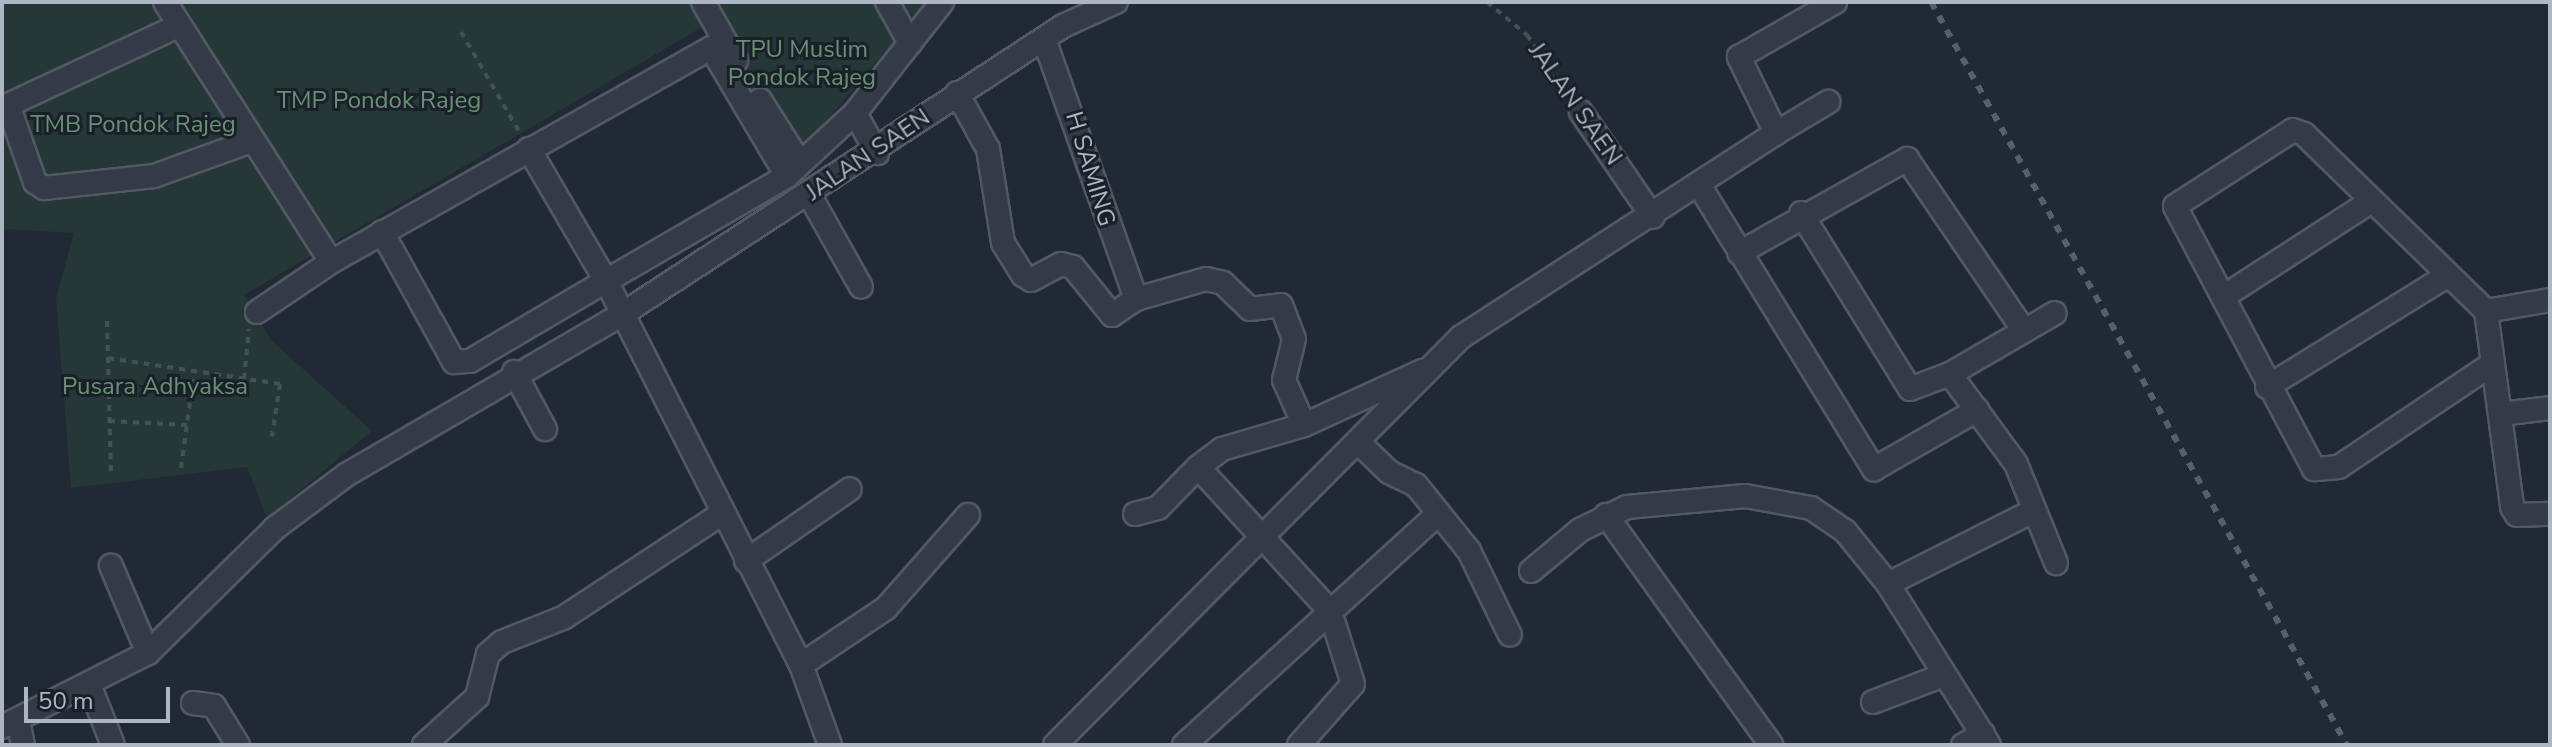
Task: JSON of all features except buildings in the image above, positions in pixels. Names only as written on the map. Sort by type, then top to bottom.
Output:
[{"type":"street","points":[[165,2],[331,262]]},
{"type":"street","points":[[703,2],[794,169]]},
{"type":"street","points":[[887,2],[910,43]]},
{"type":"street","points":[[382,232],[454,362],[462,364],[794,169],[856,115],[942,2]]},
{"type":"street","name":"JALAN SAEN","points":[[10,723],[90,687],[148,653],[275,528],[514,372],[624,313],[810,196],[957,93],[1044,39],[1116,2]]},
{"type":"street","points":[[1776,133],[1739,57],[1835,2]]},
{"type":"street","points":[[178,26],[5,105],[35,182],[44,188],[154,176],[251,141]]},
{"type":"street","name":"H SAMING","points":[[1044,39],[1136,299]]},
{"type":"street","points":[[257,312],[382,232],[711,48],[794,169]]},
{"type":"street","points":[[957,93],[988,149],[1003,243],[1023,275],[1031,280],[1061,264],[1073,267],[1112,315],[1136,299],[1206,279],[1223,283],[1250,309],[1281,305],[1294,339],[1284,380],[1304,425]]},
{"type":"street","points":[[1055,745],[1360,444],[1461,337],[1653,217],[1776,133],[1828,102]]},
{"type":"street","name":"JALAN SAEN","points":[[1581,112],[1653,217]]},
{"type":"street","points":[[856,115],[876,151]]},
{"type":"street","points":[[2492,364],[2329,470],[2308,462],[2223,297],[2180,224],[2179,200],[2293,130],[2486,311],[2512,507],[2517,515],[2550,514]]},
{"type":"street","points":[[529,149],[624,313],[746,561],[801,665],[830,745]]},
{"type":"street","points":[[1739,253],[1801,213],[1907,159],[2023,329]]},
{"type":"street","points":[[1699,185],[1874,469],[1977,410]]},
{"type":"street","points":[[810,196],[861,287]]},
{"type":"street","points":[[2223,297],[2370,202]]},
{"type":"street","points":[[1801,213],[1910,389],[1950,374],[2055,313]]},
{"type":"street","points":[[2267,387],[2448,275]]},
{"type":"street","points":[[2486,311],[2550,300]]},
{"type":"street","points":[[1135,514],[1158,508],[1198,467],[1222,449],[1304,425],[1429,368]]},
{"type":"street","points":[[514,372],[545,429]]},
{"type":"street","points":[[1950,374],[2016,464],[2056,563]]},
{"type":"street","points":[[2500,414],[2550,408]]},
{"type":"street","points":[[1360,444],[1389,472],[1416,485],[1486,575],[1510,635]]},
{"type":"street","points":[[1198,467],[1330,611],[1353,684],[1299,745]]},
{"type":"street","points":[[746,561],[850,489]]},
{"type":"street","points":[[1531,571],[1606,515],[1745,496],[1783,498],[1845,531],[1888,584],[1986,740],[1963,745]]},
{"type":"street","points":[[424,745],[477,697],[488,654],[502,642],[563,618],[723,513]]},
{"type":"street","points":[[1184,745],[1438,514]]},
{"type":"street","points":[[801,665],[886,608],[968,515]]},
{"type":"street","points":[[1606,515],[1771,745]]},
{"type":"street","points":[[1888,584],[2023,516]]},
{"type":"street","points":[[111,566],[148,653]]},
{"type":"street","points":[[1873,702],[1944,675]]},
{"type":"street","points":[[90,687],[113,745]]},
{"type":"street","points":[[193,703],[214,706],[238,745]]},
{"type":"street","points":[[10,723],[23,745]]},
{"type":"path","points":[[1382,2],[1429,2]]},
{"type":"path","name":"JALAN SAEN","points":[[1487,2],[1527,35],[1581,112]]},
{"type":"path","points":[[461,32],[529,149]]},
{"type":"path","points":[[244,379],[257,312]]},
{"type":"path","points":[[107,321],[111,471]]},
{"type":"path","points":[[108,358],[280,384],[272,436]]},
{"type":"path","points":[[181,468],[194,371]]},
{"type":"path","points":[[109,421],[187,425]]},
{"type":"green space","points":[[2,2],[928,2],[789,164],[711,22],[244,295],[271,340],[372,431],[267,518],[247,467],[71,488],[56,298],[74,233],[2,229]]},
{"type":"railway","points":[[1931,2],[2347,745]]},
{"type":"park label","name":"TPU Muslim Pondok Rajeg","points":[[802,64]]},
{"type":"park label","name":"TMP Pondok Rajeg","points":[[379,101]]},
{"type":"park label","name":"TMB Pondok Rajeg","points":[[133,125]]},
{"type":"park label","name":"Pusara Adhyaksa","points":[[155,387]]}]
